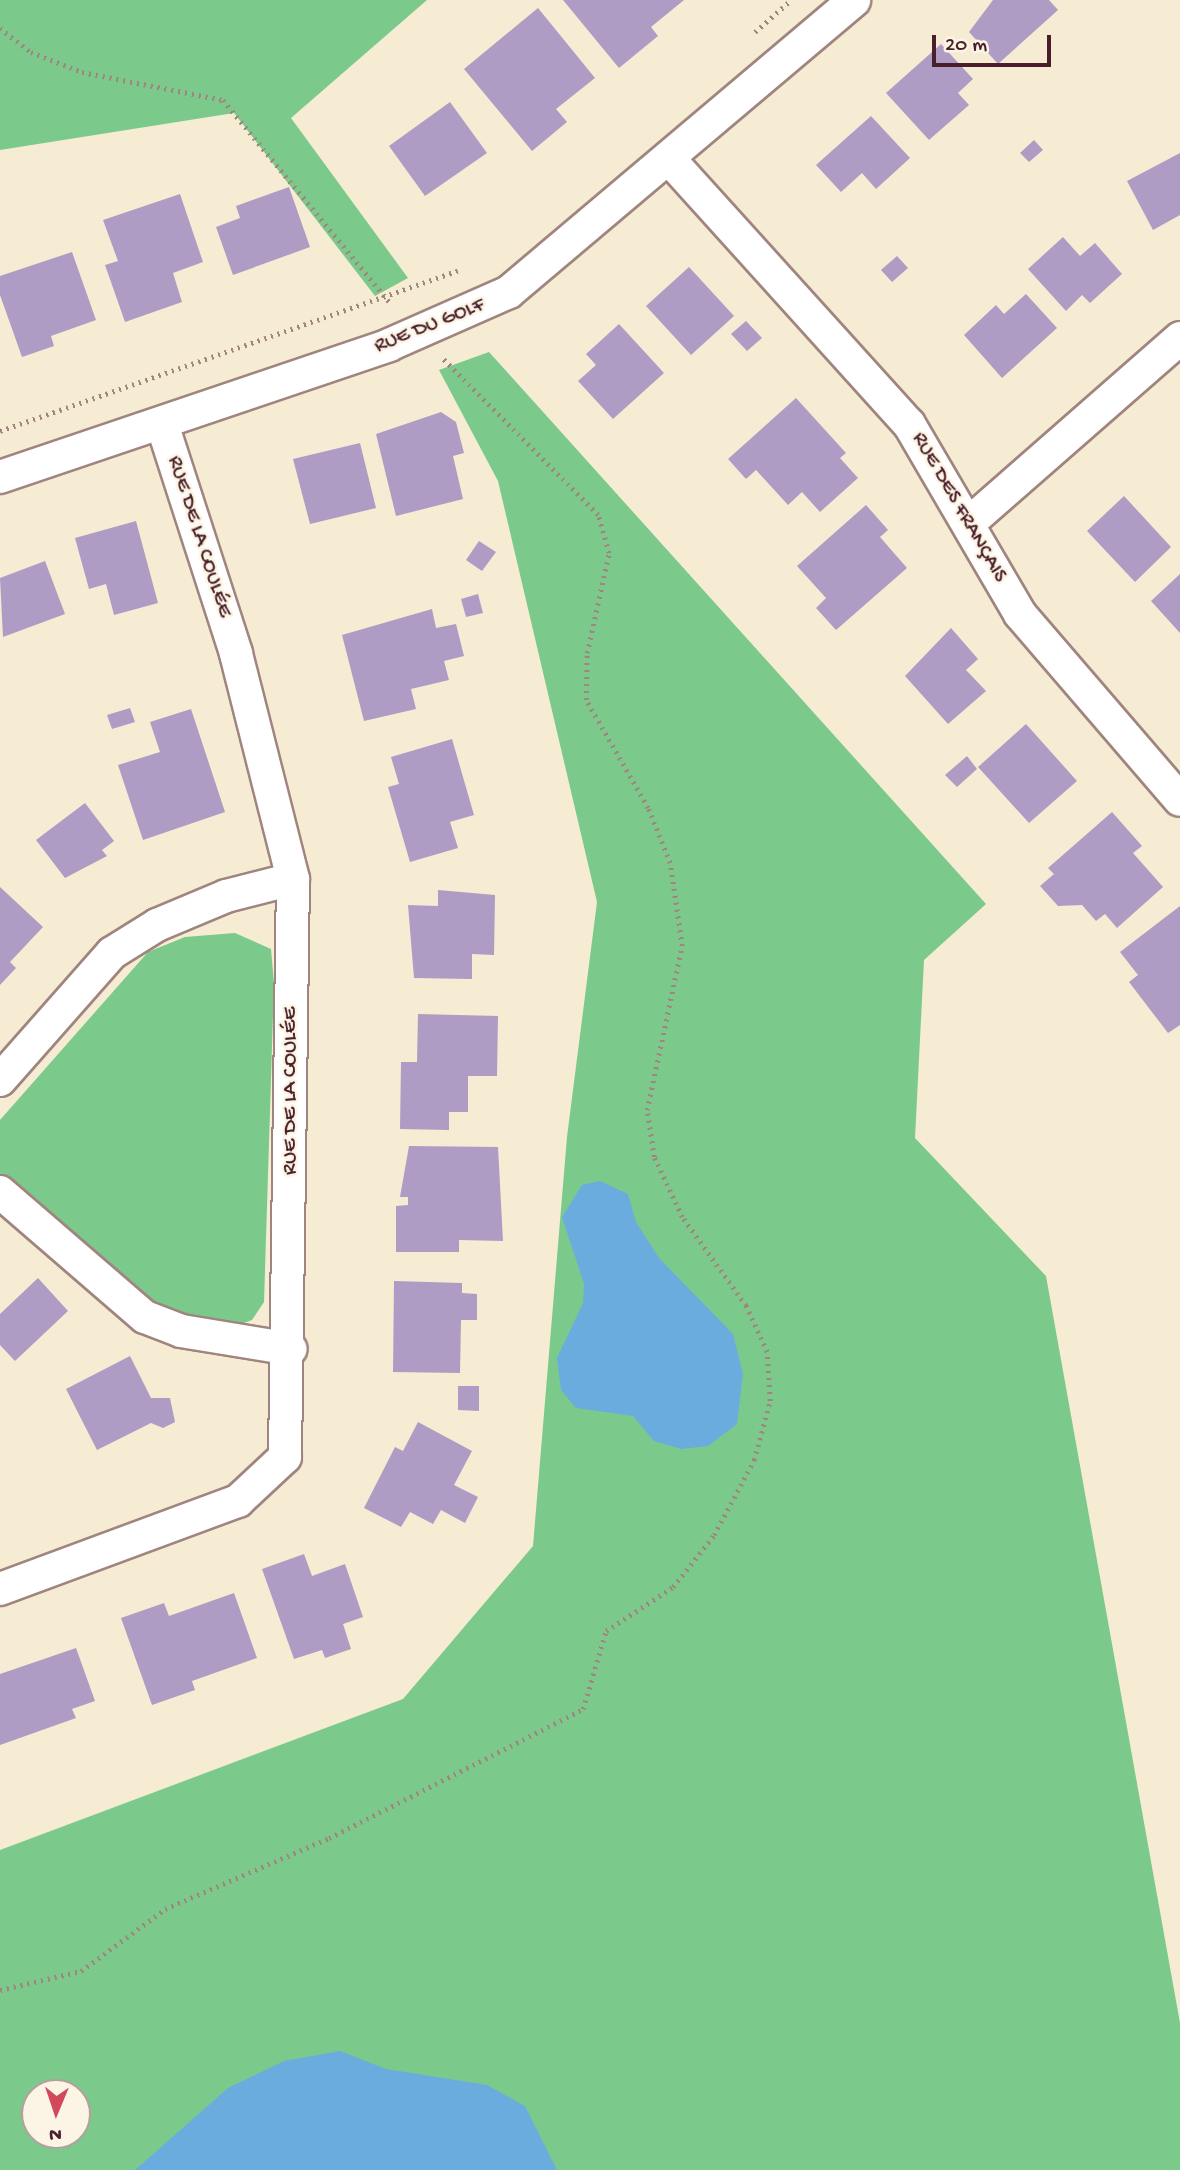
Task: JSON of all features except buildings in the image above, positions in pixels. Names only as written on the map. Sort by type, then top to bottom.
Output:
[{"type":"street","name":"RUE DU GOLF","points":[[0,477],[162,424],[463,318],[538,274],[671,162],[854,0]]},
{"type":"street","name":"RUE DES FRANÇAIS","points":[[671,162],[909,424],[1020,614],[1180,800]]},
{"type":"street","points":[[969,523],[1180,338]]},
{"type":"street","name":"RUE DE LA COULÉE","points":[[0,1589],[238,1501],[267,1480],[285,1457],[291,1349],[293,879],[236,653],[162,424]]},
{"type":"street","points":[[0,1080],[112,953],[157,925],[226,896],[293,879]]},
{"type":"street","points":[[0,1192],[145,1317],[181,1331],[291,1349]]},
{"type":"path","points":[[746,39],[791,0]]},
{"type":"path","points":[[0,28],[31,52],[82,72],[223,100],[385,297],[598,515],[609,553],[587,653],[586,700],[648,808],[670,863],[682,946],[647,1110],[654,1157],[682,1217],[746,1306],[767,1352],[770,1401],[754,1460],[714,1535],[673,1587],[606,1631],[583,1709],[319,1843],[165,1909],[81,1971],[0,1990]]},
{"type":"path","name":"RUE DU GOLF","points":[[0,431],[464,269]]},
{"type":"green space","points":[[0,0],[427,0],[291,118],[408,278],[375,296],[234,113],[0,150]]},
{"type":"green space","points":[[489,352],[986,904],[924,960],[915,1138],[1046,1276],[1180,2023],[1180,2170],[0,2170],[0,1850],[403,1699],[533,1546],[567,1137],[597,902],[498,481],[439,370]]},
{"type":"green space","points":[[235,933],[271,949],[274,983],[264,1302],[252,1320],[227,1329],[168,1315],[96,1270],[0,1176],[0,1120],[148,952],[185,937]]},
{"type":"water","points":[[600,1181],[628,1194],[636,1222],[659,1258],[733,1334],[743,1374],[737,1424],[708,1446],[681,1449],[654,1441],[633,1416],[576,1408],[561,1390],[557,1358],[583,1303],[584,1284],[562,1217],[582,1185]]},
{"type":"water","points":[[340,2051],[386,2069],[487,2085],[525,2106],[557,2170],[135,2170],[228,2088],[284,2061]]}]
